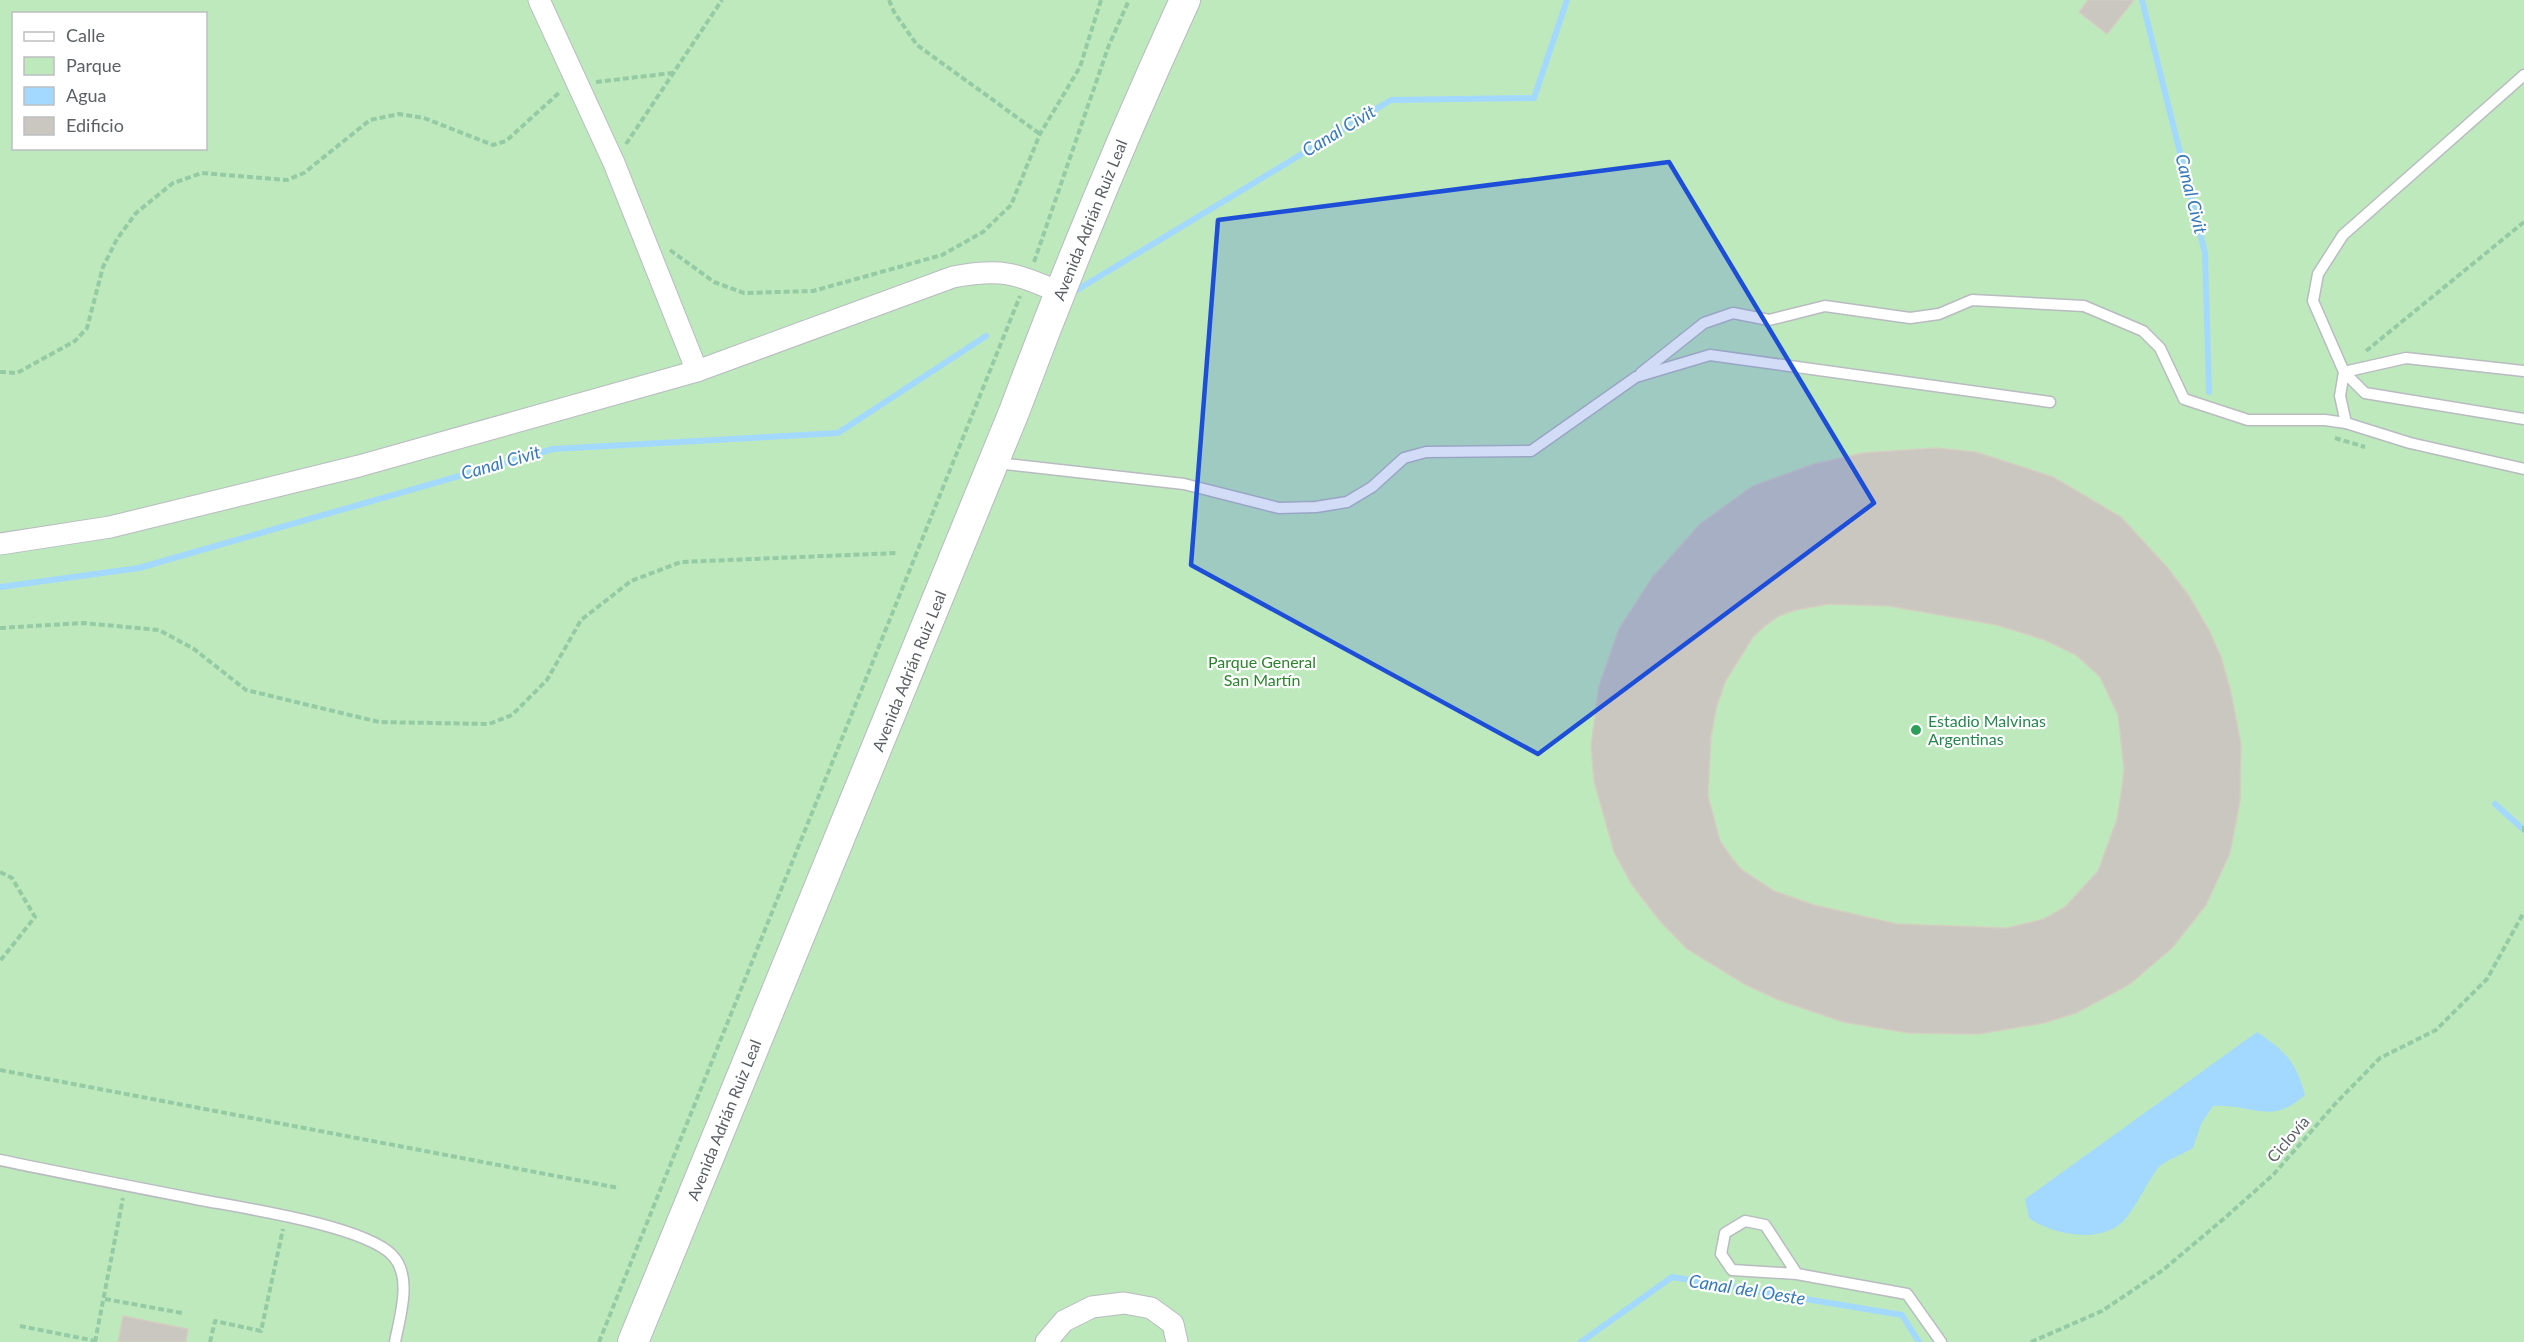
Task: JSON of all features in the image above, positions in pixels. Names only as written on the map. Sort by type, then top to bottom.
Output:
[{"type":"street","points":[[539,0],[614,163],[696,371]]},
{"type":"street","name":"Avenida Adrián Ruiz Leal","points":[[633,1342],[994,462],[1059,292],[1140,97],[1185,0]]},
{"type":"street","points":[[0,544],[110,527],[348,469],[696,371],[953,277],[986,271],[1016,274],[1059,292]]},
{"type":"street","points":[[1046,1342],[1064,1321],[1092,1306],[1124,1303],[1151,1308],[1173,1324],[1177,1342]]},
{"type":"lane","points":[[2524,75],[2343,235],[2318,274],[2313,302],[2344,372],[2365,393],[2524,419]]},
{"type":"lane","points":[[994,462],[1184,484],[1279,508],[1316,507],[1347,502],[1372,487],[1404,458],[1426,452],[1531,451],[1636,377],[1704,323],[1733,313],[1769,321],[1825,306],[1910,318],[1939,314],[1972,300],[2084,306],[2143,331],[2160,348],[2184,399],[2248,420],[2325,420],[2346,423],[2410,443],[2524,469]]},
{"type":"lane","points":[[1636,377],[1710,355],[2050,402]]},
{"type":"lane","points":[[2344,372],[2406,358],[2524,371]]},
{"type":"lane","points":[[2344,372],[2340,396],[2346,423]]},
{"type":"lane","points":[[0,1160],[285,1216],[361,1236],[378,1244],[393,1255],[405,1280],[395,1342]]},
{"type":"lane","points":[[1797,1274],[1765,1225],[1745,1221],[1725,1233],[1721,1254],[1732,1270],[1797,1274],[1907,1294],[1941,1342]]},
{"type":"path","points":[[614,163],[722,0]]},
{"type":"path","points":[[888,0],[917,45],[1040,134]]},
{"type":"path","points":[[640,228],[714,282],[744,293],[813,291],[942,255],[983,232],[1011,204],[1040,134],[1080,67],[1101,0]]},
{"type":"path","points":[[599,1342],[1047,230],[1109,45],[1129,0]]},
{"type":"path","points":[[0,372],[17,373],[75,341],[87,328],[104,267],[117,239],[136,213],[173,183],[202,173],[287,180],[304,173],[370,120],[399,114],[424,118],[493,145],[506,141],[562,90],[579,83],[672,73]]},
{"type":"path","points":[[0,628],[83,623],[159,630],[194,649],[246,690],[379,722],[489,724],[512,715],[547,680],[581,620],[631,581],[681,562],[897,553]]},
{"type":"path","points":[[2524,826],[2524,832]]},
{"type":"path","points":[[0,872],[12,878],[35,917],[0,961]]},
{"type":"path","name":"Ciclovía","points":[[2031,1342],[2102,1311],[2163,1270],[2227,1216],[2273,1175],[2380,1058],[2436,1030],[2487,979],[2524,912]]},
{"type":"path","points":[[0,1070],[619,1188]]},
{"type":"path","points":[[20,1326],[95,1341],[105,1299],[125,1185]]},
{"type":"path","points":[[210,1342],[215,1321],[261,1331],[285,1216]]},
{"type":"path","points":[[105,1299],[182,1313]]},
{"type":"highlighted area","points":[[1669,162],[1874,503],[1538,754],[1191,565],[1218,220]]},
{"type":"green space","name":"Parque General San Martín","points":[[0,0],[2524,0],[2524,1342],[0,1342]]},
{"type":"water","points":[[2257,1032],[2288,1058],[2298,1073],[2305,1095],[2282,1110],[2271,1112],[2213,1106],[2201,1124],[2193,1148],[2160,1166],[2127,1217],[2118,1226],[2106,1232],[2080,1235],[2065,1233],[2029,1218],[2025,1199]]},
{"type":"building","points":[[2088,0],[2134,0],[2107,34],[2079,12]]},
{"type":"building","name":"Estadio Malvinas Argentinas","points":[[1936,448],[1976,452],[2053,477],[2121,517],[2167,567],[2189,596],[2209,630],[2221,657],[2230,688],[2241,744],[2240,801],[2230,853],[2206,905],[2172,948],[2130,984],[2076,1013],[2044,1023],[1978,1034],[1909,1033],[1843,1022],[1779,1000],[1746,985],[1687,949],[1659,920],[1632,885],[1614,852],[1594,781],[1591,746],[1599,686],[1619,629],[1652,578],[1700,524],[1753,486],[1814,464],[1863,453]],"holes":[[[1829,604],[1889,606],[1997,625],[2045,640],[2076,655],[2100,677],[2118,715],[2124,769],[2117,819],[2098,871],[2065,907],[2044,919],[2007,928],[1897,924],[1814,905],[1774,891],[1742,870],[1720,841],[1708,796],[1711,737],[1716,709],[1725,682],[1753,637],[1779,616],[1796,610]]]},
{"type":"building","points":[[123,1316],[188,1329],[186,1342],[118,1342]]},
{"type":"waterway","name":"Canal Civit","points":[[1077,290],[1391,100],[1534,98],[1567,0]]},
{"type":"waterway","name":"Canal Civit","points":[[2142,0],[2205,253],[2209,392]]},
{"type":"waterway","name":"Canal Civit","points":[[0,587],[139,568],[553,449],[838,433],[986,336]]},
{"type":"waterway","name":"Canal Civit","points":[[2495,804],[2524,830]]},
{"type":"waterway","name":"Canal del Oeste","points":[[1581,1342],[1672,1277],[1902,1315],[1919,1342]]},
{"type":"place","name":"Estadio Malvinas Argentinas","points":[[1916,730]]}]
